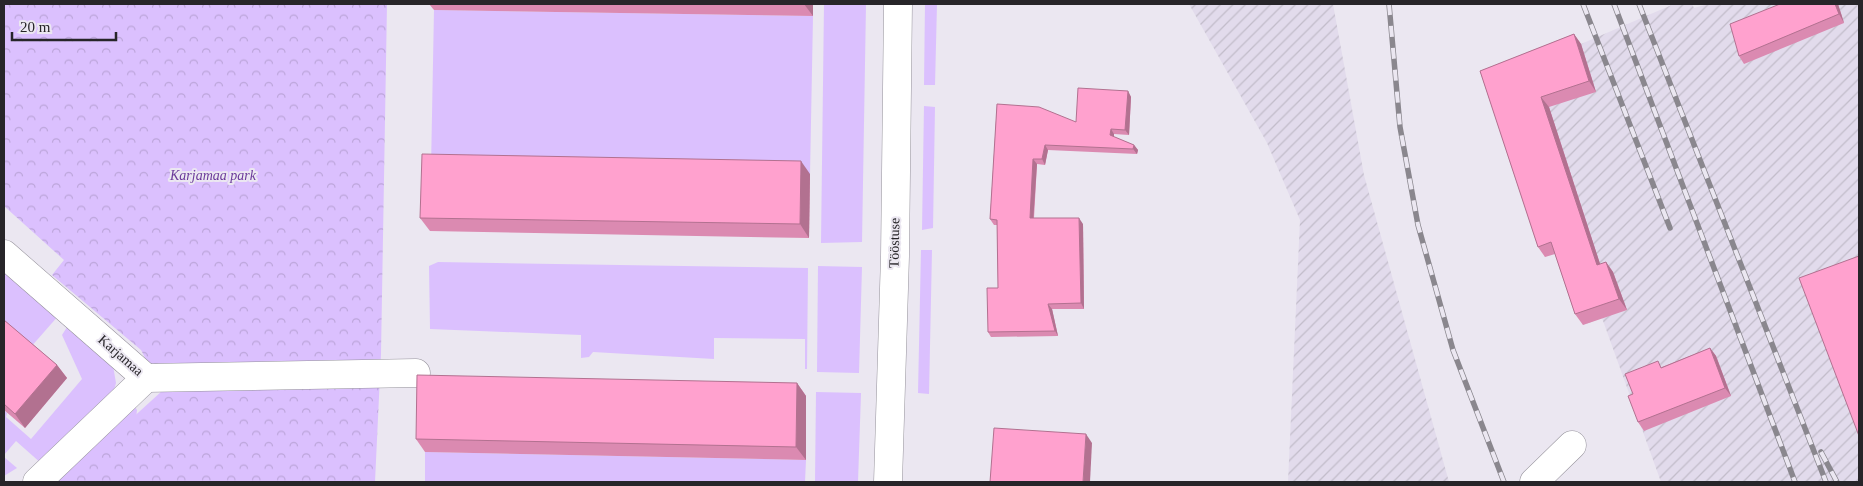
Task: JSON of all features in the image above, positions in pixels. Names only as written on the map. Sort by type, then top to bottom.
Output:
[{"type":"street","name":"Tööstuse","points":[[888,482],[895,256],[898,4]]},
{"type":"street","name":"Karjamaa","points":[[4,254],[146,378],[37,482]]},
{"type":"street","points":[[146,378],[416,373]]},
{"type":"street","points":[[1534,482],[1572,445]]},
{"type":"shaded area","points":[[1189,4],[1333,4],[1364,175],[1449,482],[1288,482],[1300,220],[1267,143]]},
{"type":"shaded area","points":[[1674,4],[1692,4],[1694,8],[1708,4],[1859,4],[1859,482],[1661,482],[1602,318],[1583,325],[1576,303],[1569,249],[1545,257],[1487,81],[1581,44]]},
{"type":"green space","name":"Karjamaa park","points":[[4,4],[387,4],[381,354],[375,482],[62,482],[162,391],[141,350],[52,275],[64,260],[4,206]]},
{"type":"green space","points":[[824,4],[866,4],[862,242],[821,243]]},
{"type":"green space","points":[[925,4],[937,4],[935,85],[924,85]]},
{"type":"green space","points":[[434,10],[813,16],[810,174],[431,168]]},
{"type":"green space","points":[[924,106],[935,107],[933,228],[922,230]]},
{"type":"green space","points":[[921,250],[932,250],[929,394],[918,393]]},
{"type":"green space","points":[[438,262],[808,268],[807,369],[805,369],[805,339],[714,338],[714,359],[593,352],[589,357],[581,358],[581,335],[430,329],[429,266]]},
{"type":"green space","points":[[818,266],[862,267],[859,373],[817,372]]},
{"type":"green space","points":[[4,269],[59,315],[30,348],[4,326]]},
{"type":"green space","points":[[69,324],[112,360],[116,383],[111,401],[42,464],[16,441],[4,455],[4,410],[7,413],[6,417],[31,439],[82,379],[62,335]]},
{"type":"green space","points":[[816,392],[861,393],[858,482],[815,482]]},
{"type":"green space","points":[[135,407],[137,410],[136,419],[78,482],[51,482]]},
{"type":"green space","points":[[425,452],[806,460],[805,482],[425,482]]},
{"type":"green space","points":[[4,457],[17,468],[4,476]]},
{"type":"building","points":[[1780,4],[1835,4],[1839,14],[1739,56],[1730,24]]},
{"type":"building","points":[[1574,34],[1589,81],[1541,97],[1597,265],[1606,262],[1619,299],[1575,314],[1551,242],[1538,247],[1480,71]]},
{"type":"building","points":[[1078,88],[1128,91],[1125,130],[1111,129],[1110,135],[1134,145],[1133,149],[1045,145],[1042,159],[1033,159],[1030,218],[1079,218],[1081,303],[1048,304],[1055,331],[988,332],[987,288],[998,288],[997,220],[990,219],[997,104],[1039,107],[1076,122]]},
{"type":"building","points":[[422,154],[801,161],[800,224],[420,218]]},
{"type":"building","points":[[1859,256],[1859,436],[1799,278]]},
{"type":"building","points":[[4,320],[57,365],[15,414],[4,404]]},
{"type":"building","points":[[1710,348],[1725,388],[1638,422],[1628,396],[1633,394],[1625,374],[1658,361],[1661,368]]},
{"type":"building","points":[[417,375],[797,383],[796,447],[416,439]]},
{"type":"building","points":[[994,428],[1086,434],[1083,482],[990,482]]},
{"type":"railway","points":[[1389,4],[1400,127],[1418,225],[1453,350],[1504,482]]},
{"type":"railway","points":[[1583,4],[1670,228]]},
{"type":"railway","points":[[1614,4],[1795,482]]},
{"type":"railway","points":[[1639,4],[1826,482]]},
{"type":"railway","points":[[1821,452],[1837,482]]}]
